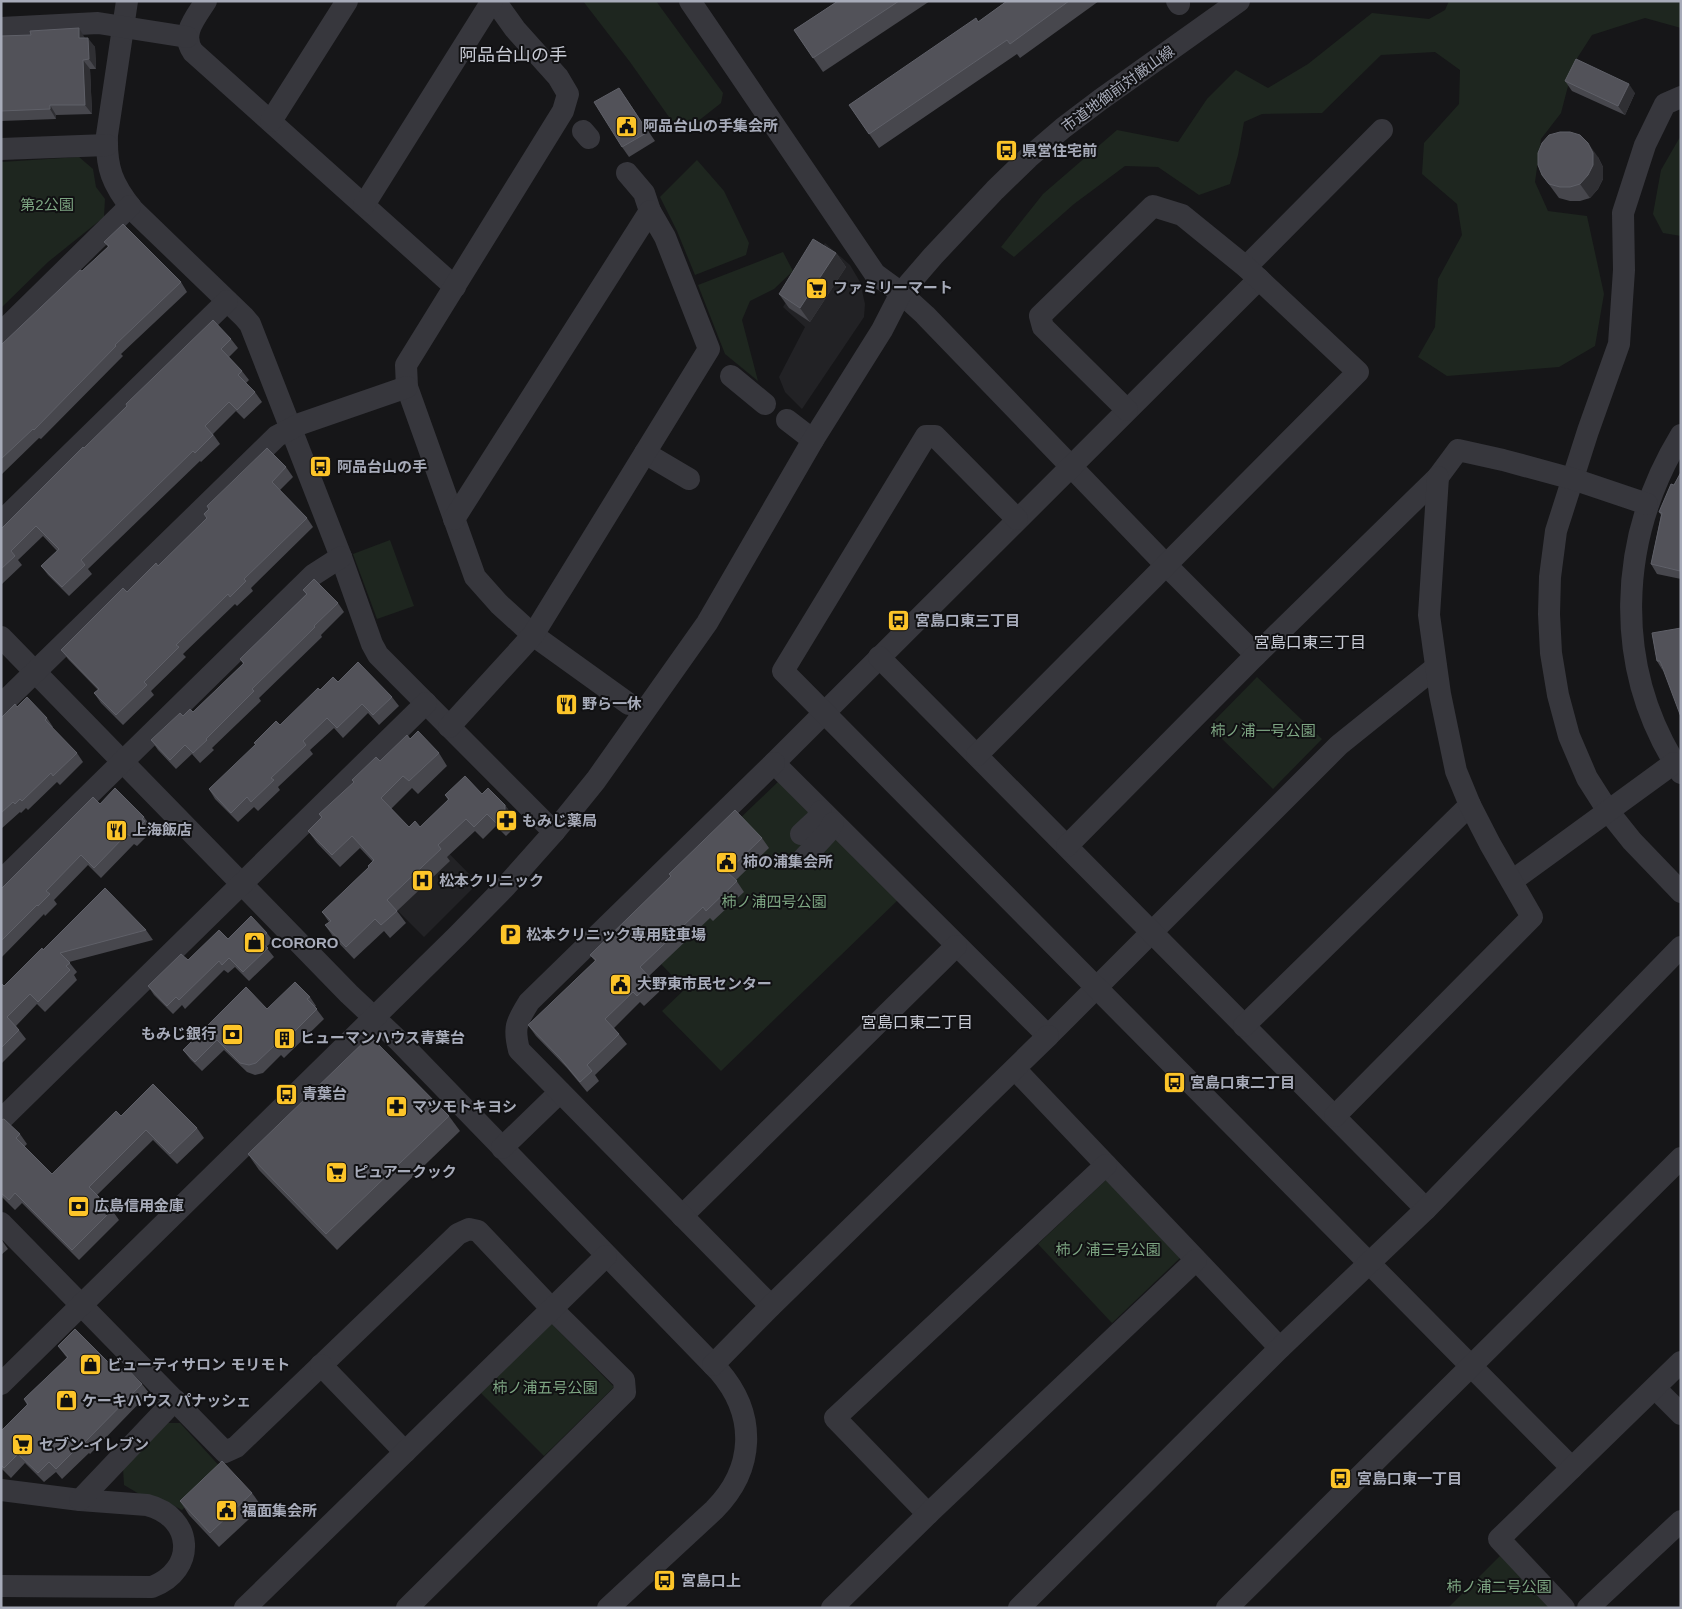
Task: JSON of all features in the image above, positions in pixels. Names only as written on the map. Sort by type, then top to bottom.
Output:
[{"type":"street","points":[[127,1],[107,145],[111,175],[120,194],[250,324],[341,557],[375,650],[554,832]]},
{"type":"street","points":[[206,1],[190,28],[187,37],[193,52],[455,287]]},
{"type":"street","points":[[271,121],[346,1]]},
{"type":"street","points":[[364,205],[494,1],[558,77],[568,94],[578,126],[455,287],[406,365],[407,387],[475,577],[499,604],[533,635],[629,704]]},
{"type":"street","points":[[690,1],[749,105],[876,274],[925,315],[1166,565],[1256,655]]},
{"type":"street","name":"市道地御前対厳山線","points":[[1,1384],[375,1017],[506,886],[554,832],[596,780],[707,623],[813,440],[882,330],[901,294],[933,256],[995,190],[1063,128],[1239,1]]},
{"type":"street","points":[[1,28],[96,23],[187,37]]},
{"type":"street","points":[[1681,97],[1666,104],[1645,144],[1623,213],[1624,270],[1619,344],[1588,431],[1556,531],[1550,577],[1548,614],[1551,653],[1558,695],[1569,736],[1587,778],[1608,811],[1632,841],[1681,892]]},
{"type":"street","points":[[771,1306],[519,1050],[515,1034],[518,1020],[529,1002],[774,763],[1127,410],[1382,130]]},
{"type":"street","points":[[1,149],[107,145]]},
{"type":"street","points":[[627,173],[649,195],[719,363],[765,404]]},
{"type":"street","points":[[454,519],[649,195]]},
{"type":"street","points":[[1,333],[54,269],[130,206]]},
{"type":"street","points":[[976,755],[1358,372],[1252,273],[1182,215],[1153,206],[1040,316],[1043,327],[1127,410]]},
{"type":"street","points":[[1,522],[228,301]]},
{"type":"street","points":[[449,727],[533,635],[645,453],[719,363]]},
{"type":"street","points":[[1,705],[272,441],[291,428],[407,387]]},
{"type":"street","points":[[787,420],[813,440]]},
{"type":"street","points":[[1512,881],[1608,811],[1677,768],[1659,734],[1647,704],[1638,673],[1633,642],[1631,609],[1636,545],[1647,504],[1654,484],[1681,435]]},
{"type":"street","points":[[1018,519],[935,436],[926,436],[783,671],[1572,1468]]},
{"type":"street","points":[[1067,846],[1256,655],[1438,477],[1458,450],[1573,479],[1647,504]]},
{"type":"street","points":[[645,453],[689,479]]},
{"type":"street","points":[[1335,1116],[1532,917],[1490,844],[1470,805],[1456,771],[1440,694],[1429,615],[1438,477]]},
{"type":"street","points":[[1,881],[313,575],[341,557]]},
{"type":"street","points":[[1,637],[349,994],[375,1017],[713,1365],[732,1389],[743,1414],[746,1441],[740,1474],[729,1494],[608,1608]]},
{"type":"street","points":[[879,657],[1426,1209]]},
{"type":"street","points":[[713,1365],[771,1306],[1098,988],[1339,745],[1436,667]]},
{"type":"street","points":[[1,1120],[426,703]]},
{"type":"street","points":[[774,763],[1048,1036]]},
{"type":"street","points":[[1244,1026],[1470,805]]},
{"type":"street","points":[[802,834],[816,820],[827,817]]},
{"type":"street","points":[[803,859],[828,832],[827,817]]},
{"type":"street","points":[[682,1216],[956,946]]},
{"type":"street","points":[[1020,1608],[1280,1348],[1426,1209],[1681,947]]},
{"type":"street","points":[[1015,1069],[1280,1348]]},
{"type":"street","points":[[502,1148],[560,1092]]},
{"type":"street","points":[[1227,1608],[1681,1158]]},
{"type":"street","points":[[928,1514],[835,1418],[1106,1165]]},
{"type":"street","points":[[1,1223],[225,1452],[236,1447],[458,1234],[469,1229],[478,1231],[552,1309],[567,1331],[624,1380],[625,1392],[407,1608]]},
{"type":"street","points":[[246,1608],[606,1256]]},
{"type":"street","points":[[832,1608],[928,1514],[1196,1260]]},
{"type":"street","points":[[1564,1608],[1499,1539],[1681,1362]]},
{"type":"street","points":[[321,1365],[405,1452]]},
{"type":"street","points":[[1655,1388],[1681,1414]]},
{"type":"street","points":[[80,1500],[175,1400]]},
{"type":"street","points":[[1,1490],[80,1500],[147,1505],[165,1512],[178,1526],[184,1544],[180,1563],[176,1571],[161,1583],[142,1588],[1,1586]]},
{"type":"street","points":[[1588,1608],[1681,1521]]},
{"type":"shaded area","points":[[825,243],[850,265],[860,282],[865,304],[864,317],[802,409],[785,392],[779,377],[805,327],[783,307]]},
{"type":"shaded area","name":"松本クリニック","points":[[422,826],[478,883],[424,937],[367,880]]},
{"type":"green space","points":[[583,1],[656,1],[723,93],[721,103],[688,129],[674,124],[630,62]]},
{"type":"green space","points":[[1449,1],[1681,1],[1681,28],[1645,18],[1592,35],[1574,63],[1561,113],[1541,139],[1535,182],[1548,211],[1587,216],[1604,294],[1595,346],[1559,367],[1447,376],[1418,357],[1435,327],[1438,279],[1462,235],[1457,204],[1422,174],[1424,143],[1459,104],[1460,70],[1435,52],[1381,55],[1322,113],[1262,114],[1244,122],[1230,184],[1199,195],[1158,167],[1125,166],[1074,204],[1014,257],[1001,247],[1043,194],[1117,130],[1178,142],[1207,99],[1236,70],[1268,88],[1308,64],[1372,13],[1429,19],[1445,10]]},
{"type":"green space","points":[[1680,137],[1681,236],[1663,233],[1653,214],[1661,170]]},
{"type":"green space","name":"第2公園","points":[[79,157],[93,169],[96,187],[105,199],[104,217],[48,262],[1,308],[1,162]]},
{"type":"green space","points":[[697,160],[724,191],[749,243],[746,255],[695,275],[677,231],[660,197]]},
{"type":"green space","points":[[783,252],[793,271],[774,289],[750,301],[742,320],[758,381],[725,354],[698,285]]},
{"type":"green space","points":[[390,540],[414,606],[377,619],[353,554]]},
{"type":"green space","name":"柿ノ浦一号公園","points":[[1257,677],[1322,739],[1273,789],[1209,726]]},
{"type":"green space","name":"柿ノ浦四号公園","points":[[780,780],[899,899],[721,1071],[662,1011],[685,989],[661,964],[659,896]]},
{"type":"green space","name":"柿ノ浦三号公園","points":[[1106,1180],[1180,1258],[1112,1323],[1038,1244]]},
{"type":"green space","name":"柿ノ浦五号公園","points":[[548,1320],[614,1387],[544,1456],[477,1389]]},
{"type":"green space","points":[[168,1423],[180,1423],[223,1470],[182,1510],[165,1501],[141,1495],[124,1485],[123,1468]]},
{"type":"green space","name":"柿ノ浦二号公園","points":[[1500,1556],[1553,1608],[1448,1608]]},
{"type":"building","points":[[838,1],[899,1],[813,58],[794,30]]},
{"type":"building","points":[[1007,1],[1069,1],[1010,44],[1007,40],[869,134],[849,105],[976,18],[978,22]]},
{"type":"building","points":[[79,28],[79,38],[88,38],[89,59],[83,60],[85,105],[50,105],[50,109],[1,111],[1,36],[31,35],[30,31]]},
{"type":"building","points":[[1576,59],[1629,84],[1618,106],[1565,81]]},
{"type":"building","name":"阿品台山の手集会所","points":[[619,88],[648,132],[622,147],[594,102]]},
{"type":"building","points":[[1560,132],[1580,135],[1588,143],[1593,153],[1593,165],[1588,175],[1580,184],[1570,187],[1549,184],[1542,175],[1538,165],[1538,153],[1542,143],[1549,135]]},
{"type":"building","points":[[123,224],[181,282],[115,345],[34,430],[1,459],[1,345],[80,270],[82,271],[109,246],[104,242]]},
{"type":"building","points":[[813,239],[836,253],[800,308],[779,294]]},
{"type":"building","points":[[213,320],[231,339],[221,349],[242,371],[238,375],[255,392],[237,410],[229,402],[205,426],[213,435],[195,453],[193,451],[81,560],[85,565],[62,587],[41,566],[59,549],[36,526],[11,551],[15,556],[1,569],[1,529]]},
{"type":"building","points":[[267,448],[286,467],[272,482],[307,518],[244,579],[246,581],[230,597],[228,594],[176,645],[179,647],[144,682],[147,685],[116,715],[94,693],[99,689],[61,650],[123,588],[127,592],[156,563],[158,566],[207,518],[204,514],[209,509],[207,506]]},
{"type":"building","points":[[1681,472],[1680,571],[1651,564],[1662,513],[1659,512],[1671,484],[1674,485]]},
{"type":"building","points":[[314,579],[338,603],[252,689],[254,691],[207,740],[193,753],[185,745],[170,760],[151,740],[180,713],[183,716],[190,709],[193,712],[244,663],[240,659],[307,594],[303,590]]},
{"type":"building","points":[[1681,628],[1681,717],[1660,661],[1657,661],[1652,633]]},
{"type":"building","points":[[358,662],[392,697],[373,715],[362,704],[337,728],[327,718],[303,741],[306,745],[271,778],[274,780],[251,802],[247,797],[231,813],[209,789],[256,744],[254,743],[276,721],[280,725],[318,688],[320,690],[333,677],[338,682]]},
{"type":"building","points":[[27,697],[47,718],[45,720],[77,753],[53,776],[51,773],[22,801],[20,799],[15,804],[13,802],[1,813],[1,718],[15,704],[17,707]]},
{"type":"building","points":[[418,731],[439,753],[409,781],[403,776],[381,798],[409,827],[415,821],[420,827],[449,799],[445,795],[465,776],[482,794],[488,788],[505,805],[505,816],[497,824],[487,814],[474,827],[466,819],[438,845],[441,849],[387,900],[397,911],[381,925],[375,919],[346,947],[325,925],[331,921],[322,912],[374,860],[352,836],[332,855],[308,831],[322,817],[319,814],[354,782],[352,780],[376,757],[380,761],[407,735],[410,739]]},
{"type":"building","points":[[115,788],[144,817],[142,819],[145,821],[130,836],[127,834],[94,868],[81,855],[46,891],[50,894],[1,941],[1,889],[93,797],[100,804]]},
{"type":"building","points":[[735,810],[762,838],[727,872],[737,881],[706,911],[703,907],[640,967],[653,981],[637,996],[633,992],[605,1019],[619,1034],[587,1065],[592,1071],[580,1082],[528,1025],[596,960],[590,955]]},
{"type":"building","points":[[105,888],[146,930],[60,953],[70,963],[66,966],[70,970],[38,1002],[30,994],[7,1017],[19,1030],[1,1048],[1,983],[4,986]]},
{"type":"building","points":[[251,916],[267,933],[259,940],[268,948],[243,972],[229,958],[222,965],[219,961],[179,1000],[176,997],[167,1006],[148,986],[181,954],[188,960],[219,930],[228,939]]},
{"type":"building","points":[[295,982],[310,997],[307,999],[317,1009],[278,1048],[275,1045],[256,1063],[249,1065],[240,1063],[217,1040],[195,1062],[183,1050],[246,987],[267,1009]]},
{"type":"building","points":[[370,1036],[449,1116],[326,1234],[248,1154]]},
{"type":"building","points":[[153,1084],[197,1128],[170,1154],[146,1130],[89,1187],[112,1210],[72,1250],[15,1193],[9,1200],[1,1193],[1,1120],[4,1119],[20,1134],[16,1138],[52,1174],[116,1111],[121,1116]]},
{"type":"building","points":[[75,1329],[114,1368],[116,1366],[120,1371],[125,1366],[142,1384],[56,1469],[49,1462],[38,1473],[18,1454],[4,1468],[1,1465],[1,1431],[28,1404],[24,1399],[68,1357],[58,1346]]},
{"type":"building","points":[[222,1461],[252,1493],[210,1533],[180,1501]]},
{"type":"place","name":"阿品台山の手集会所","points":[[627,126]]},
{"type":"place","name":"県営住宅前","points":[[1006,151]]},
{"type":"place","name":"ファミリーマート","points":[[817,288]]},
{"type":"place","name":"阿品台山の手","points":[[321,467]]},
{"type":"place","name":"宮島口東三丁目","points":[[899,621]]},
{"type":"place","name":"野ら一休","points":[[566,704]]},
{"type":"place","name":"もみじ薬局","points":[[506,821]]},
{"type":"place","name":"上海飯店","points":[[116,830]]},
{"type":"place","name":"柿の浦集会所","points":[[727,862]]},
{"type":"place","name":"松本クリニック","points":[[423,881]]},
{"type":"place","name":"松本クリニック専用駐車場","points":[[510,935]]},
{"type":"place","name":"CORORO","points":[[255,943]]},
{"type":"place","name":"大野東市民センター","points":[[621,984]]},
{"type":"place","name":"もみじ銀行","points":[[232,1034]]},
{"type":"place","name":"ヒューマンハウス青葉台","points":[[284,1038]]},
{"type":"place","name":"宮島口東二丁目","points":[[1174,1083]]},
{"type":"place","name":"青葉台","points":[[286,1094]]},
{"type":"place","name":"マツモトキヨシ","points":[[396,1107]]},
{"type":"place","name":"ピュアークック","points":[[337,1172]]},
{"type":"place","name":"広島信用金庫","points":[[78,1206]]},
{"type":"place","name":"ビューティサロン モリモト","points":[[91,1365]]},
{"type":"place","name":"ケーキハウス パナッシェ","points":[[66,1401]]},
{"type":"place","name":"セブン-イレブン","points":[[23,1445]]},
{"type":"place","name":"宮島口東一丁目","points":[[1341,1479]]},
{"type":"place","name":"福面集会所","points":[[226,1511]]},
{"type":"place","name":"宮島口上","points":[[665,1581]]},
{"type":"district","name":"阿品台山の手","points":[[513,55]]},
{"type":"district","name":"宮島口東三丁目","points":[[1310,642]]},
{"type":"district","name":"宮島口東二丁目","points":[[917,1022]]}]
